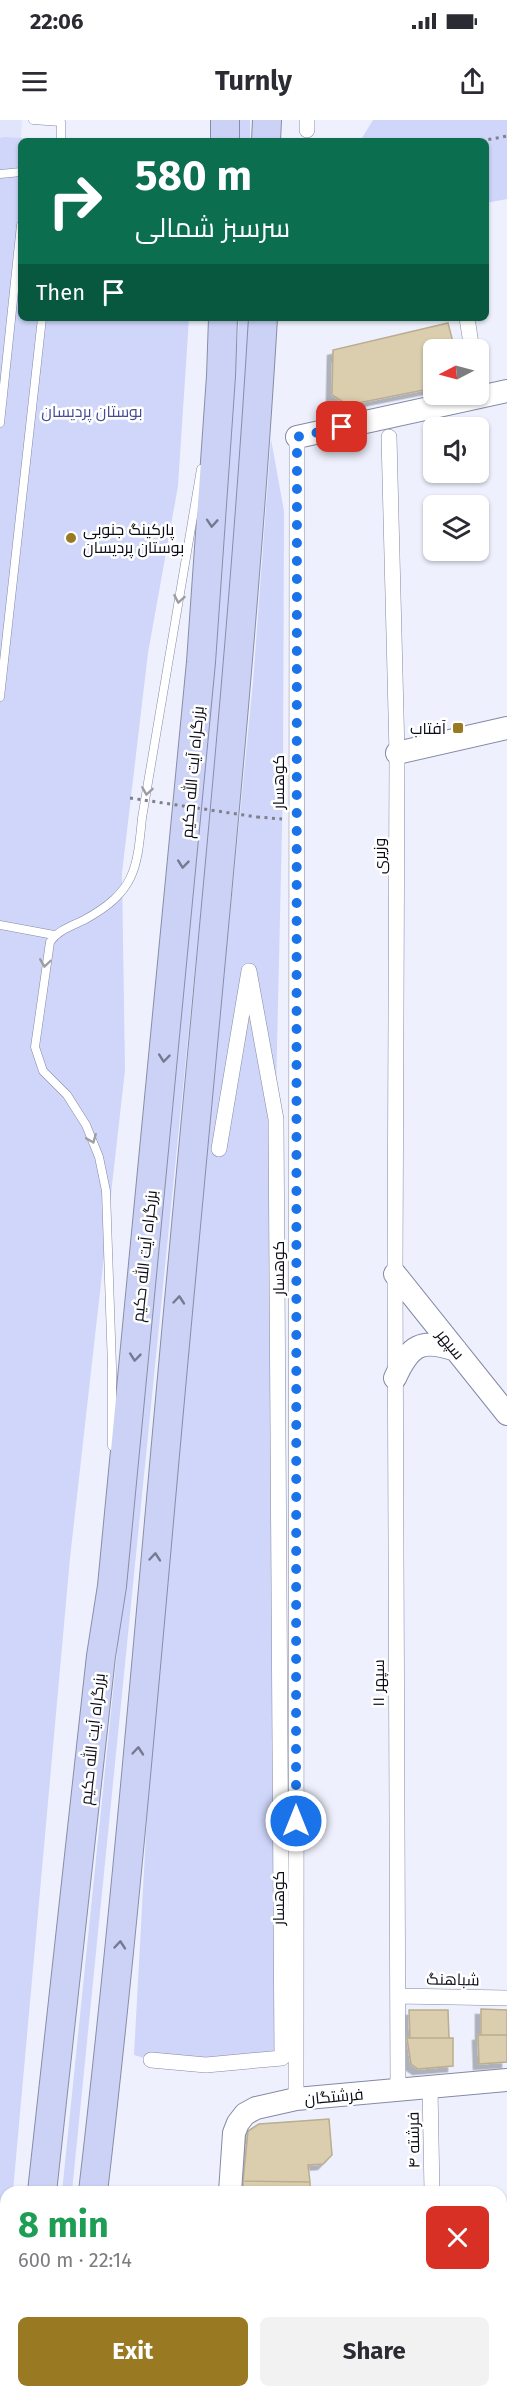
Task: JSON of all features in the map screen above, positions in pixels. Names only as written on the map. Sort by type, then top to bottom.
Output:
[{"type":"highway","points":[[225,120],[225,138]]},
{"type":"highway","points":[[266,138],[267,120]]},
{"type":"highway","name":"بزرگراه آیت الله حکیم","points":[[43,2186],[102,1656],[112,1586],[192,775],[221,376],[223,321]]},
{"type":"highway","points":[[94,2186],[116,1992],[226,801],[252,495],[263,321]]},
{"type":"highway","points":[[104,2186],[116,1992]]},
{"type":"street","points":[[467,321],[470,339]]},
{"type":"street","points":[[489,390],[507,390]]},
{"type":"street","points":[[297,437],[423,405]]},
{"type":"street","name":"کوهسار","points":[[296,2099],[297,437]]},
{"type":"street","name":"وزیری","points":[[389,437],[397,753],[395,1274]]},
{"type":"street","points":[[397,753],[507,728]]},
{"type":"street","points":[[151,2060],[206,2065],[282,2058],[276,1119],[249,971],[219,1149]]},
{"type":"street","name":"سپهر","points":[[395,1274],[507,1414]]},
{"type":"street","name":"سپهر ۱۱","points":[[395,1274],[398,2091]]},
{"type":"street","points":[[395,1378],[404,1359],[417,1346],[429,1344],[456,1350]]},
{"type":"street","name":"شباهنگ","points":[[398,1996],[507,1998]]},
{"type":"street","name":"فرشتگان","points":[[230,2186],[233,2144],[238,2122],[245,2114],[256,2108],[296,2099],[507,2080]]},
{"type":"street","name":"فرشته ۴","points":[[430,2088],[432,2186]]},
{"type":"lane","points":[[33,120],[61,122],[61,138]]},
{"type":"lane","points":[[0,174],[18,172]]},
{"type":"lane","points":[[0,423],[18,253]]},
{"type":"lane","points":[[0,697],[42,321]]},
{"type":"lane","points":[[206,445],[221,376]]},
{"type":"lane","points":[[0,925],[54,935],[93,915],[108,904],[129,882],[137,864],[149,775],[204,457]]},
{"type":"lane","points":[[54,935],[47,950],[35,1047],[43,1071],[67,1095],[86,1125],[99,1157],[106,1191],[112,1367],[112,1459]]},
{"type":"lane","points":[[112,1494],[112,1586]]},
{"type":"path","points":[[489,139],[507,136]]},
{"type":"path","points":[[130,798],[256,817],[296,820]]},
{"type":"shaded area","points":[[0,120],[22,120],[21,138],[18,138],[18,157],[0,159]]},
{"type":"green space","points":[[240,120],[250,120],[250,138],[240,138]]},
{"type":"green space","points":[[373,120],[507,120],[507,199],[489,202],[489,138],[362,138]]},
{"type":"green space","name":"بوستان پردیسان","points":[[5,137],[20,138],[18,138],[18,321],[189,321],[178,486],[148,653],[122,873],[125,1070],[70,1558],[13,2186],[0,2186],[0,138]]},
{"type":"green space","points":[[239,321],[249,321],[244,421],[221,710],[73,2186],[63,2186],[153,1300],[219,608]]},
{"type":"green space","points":[[271,439],[284,511],[283,785],[276,1093],[279,1670],[296,2060],[151,2060],[134,2055],[154,1686],[253,682]]},
{"type":"building","points":[[448,323],[452,339],[423,339],[423,390],[348,405],[332,395],[333,350]]},
{"type":"building","points":[[481,2009],[507,2010],[507,2035],[481,2035]]},
{"type":"building","points":[[409,2010],[448,2010],[449,2038],[410,2038]]},
{"type":"building","points":[[478,2035],[507,2035],[507,2062],[479,2064]]},
{"type":"building","points":[[407,2038],[453,2038],[453,2066],[418,2069],[411,2064]]},
{"type":"building","points":[[329,2119],[332,2155],[323,2164],[308,2165],[310,2182],[243,2181],[248,2131],[259,2124]]},
{"type":"building","points":[[243,2181],[310,2182],[310,2186],[243,2186]]},
{"type":"place","name":"پارکینگ جنوبی بوستان پردیسان","points":[[71,538]]},
{"type":"place","name":"آفتاب","points":[[458,728]]},
{"type":"route","points":[[296,1821],[297,437],[342,427]]}]
